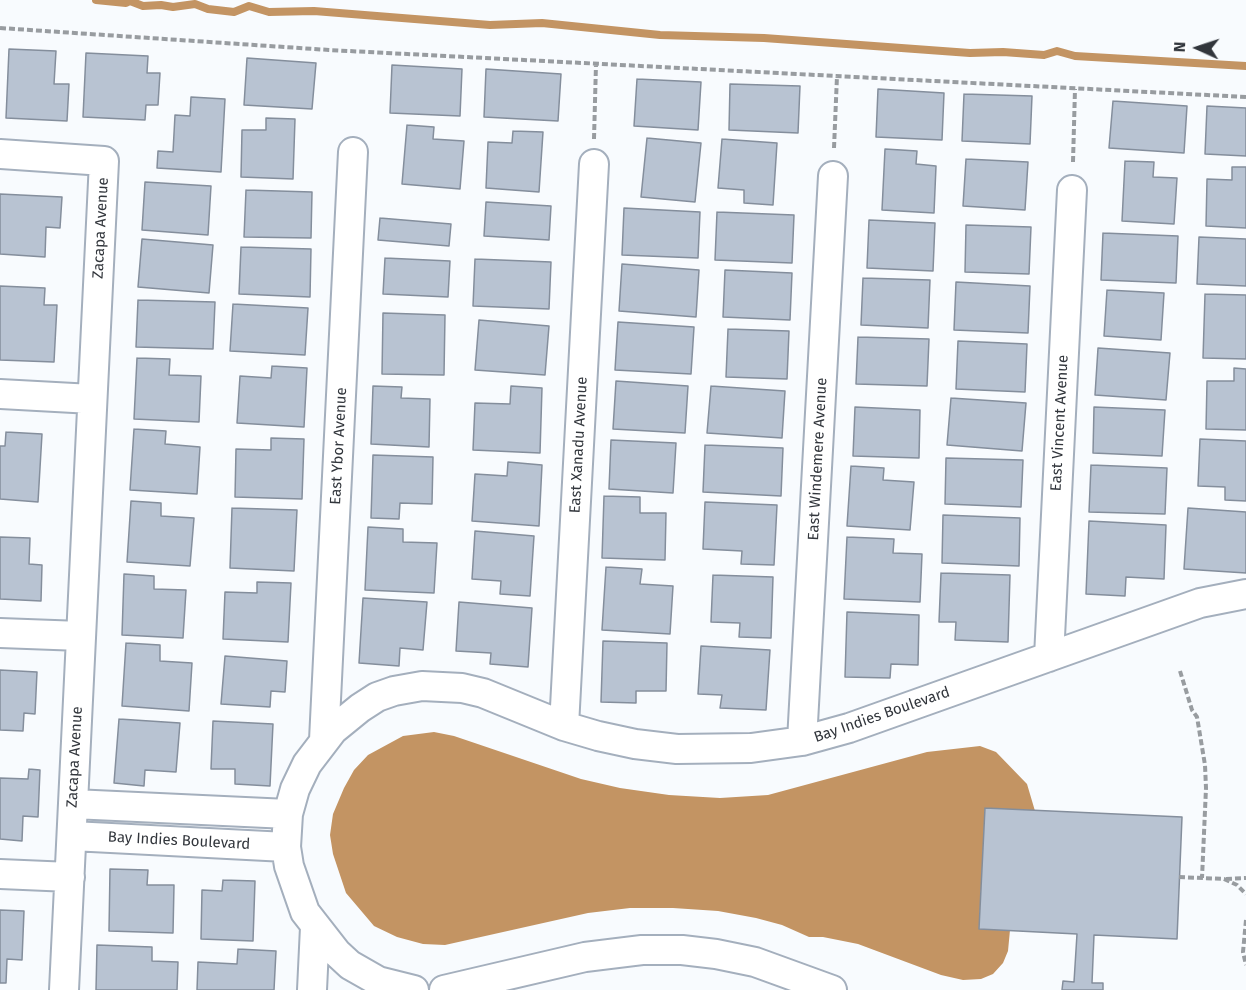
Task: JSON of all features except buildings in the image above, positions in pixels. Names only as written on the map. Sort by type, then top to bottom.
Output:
[{"type":"street","name":"East Ybor Avenue","points":[[324,740],[353,152]]},
{"type":"street","name":"Zacapa Avenue","points":[[0,154],[104,160],[64,990]]},
{"type":"street","name":"East Xanadu Avenue","points":[[564,726],[594,164]]},
{"type":"street","name":"East Windemere Avenue","points":[[802,741],[833,176]]},
{"type":"street","name":"East Vincent Avenue","points":[[1049,657],[1072,190]]},
{"type":"street","points":[[0,394],[92,399]]},
{"type":"street","name":"Bay Indies Boulevard","points":[[287,830],[295,789],[307,764],[324,740],[343,721],[376,698],[394,691],[422,686],[462,688],[483,693],[564,726],[635,744],[677,749],[751,748],[802,741],[849,728],[1200,603],[1246,594]]},
{"type":"street","points":[[0,633],[81,636]]},
{"type":"street","name":"Bay Indies Boulevard","points":[[73,804],[287,830]]},
{"type":"street","name":"Bay Indies Boulevard","points":[[72,836],[287,830]]},
{"type":"street","points":[[287,830],[289,866],[296,889],[315,927],[350,965],[378,981],[414,990]]},
{"type":"street","points":[[0,874],[70,877]]},
{"type":"street","points":[[312,990],[315,927]]},
{"type":"street","points":[[444,990],[551,977],[613,953],[642,950],[716,954],[755,962],[792,982],[832,990]]},
{"type":"path","points":[[0,28],[329,51],[1246,97]]},
{"type":"path","points":[[594,164],[596,64]]},
{"type":"path","points":[[833,176],[837,76]]},
{"type":"path","points":[[1072,190],[1075,88]]},
{"type":"path","points":[[1180,671],[1192,710],[1197,717],[1205,765],[1202,878]]},
{"type":"path","points":[[1179,877],[1246,878]]},
{"type":"path","points":[[1224,879],[1237,885],[1246,894]]},
{"type":"path","points":[[1246,920],[1243,952],[1246,965]]},
{"type":"shaded area","points":[[434,732],[454,736],[581,779],[620,788],[669,795],[720,798],[768,795],[927,752],[980,746],[996,752],[1027,784],[1035,811],[985,809],[979,929],[1010,930],[1008,951],[1003,963],[993,974],[981,979],[963,980],[941,975],[858,944],[823,937],[809,937],[782,925],[756,918],[718,911],[673,908],[630,908],[588,913],[445,945],[423,944],[397,937],[374,926],[346,893],[333,854],[330,835],[333,814],[354,770],[368,755],[403,736]]},
{"type":"waterway","points":[[96,0],[126,3],[130,1],[143,6],[173,7],[195,4],[208,9],[234,12],[249,6],[269,12],[314,11],[490,25],[542,23],[660,35],[764,38],[970,53],[1003,52],[1044,55],[1057,51],[1075,56],[1246,66]]}]
